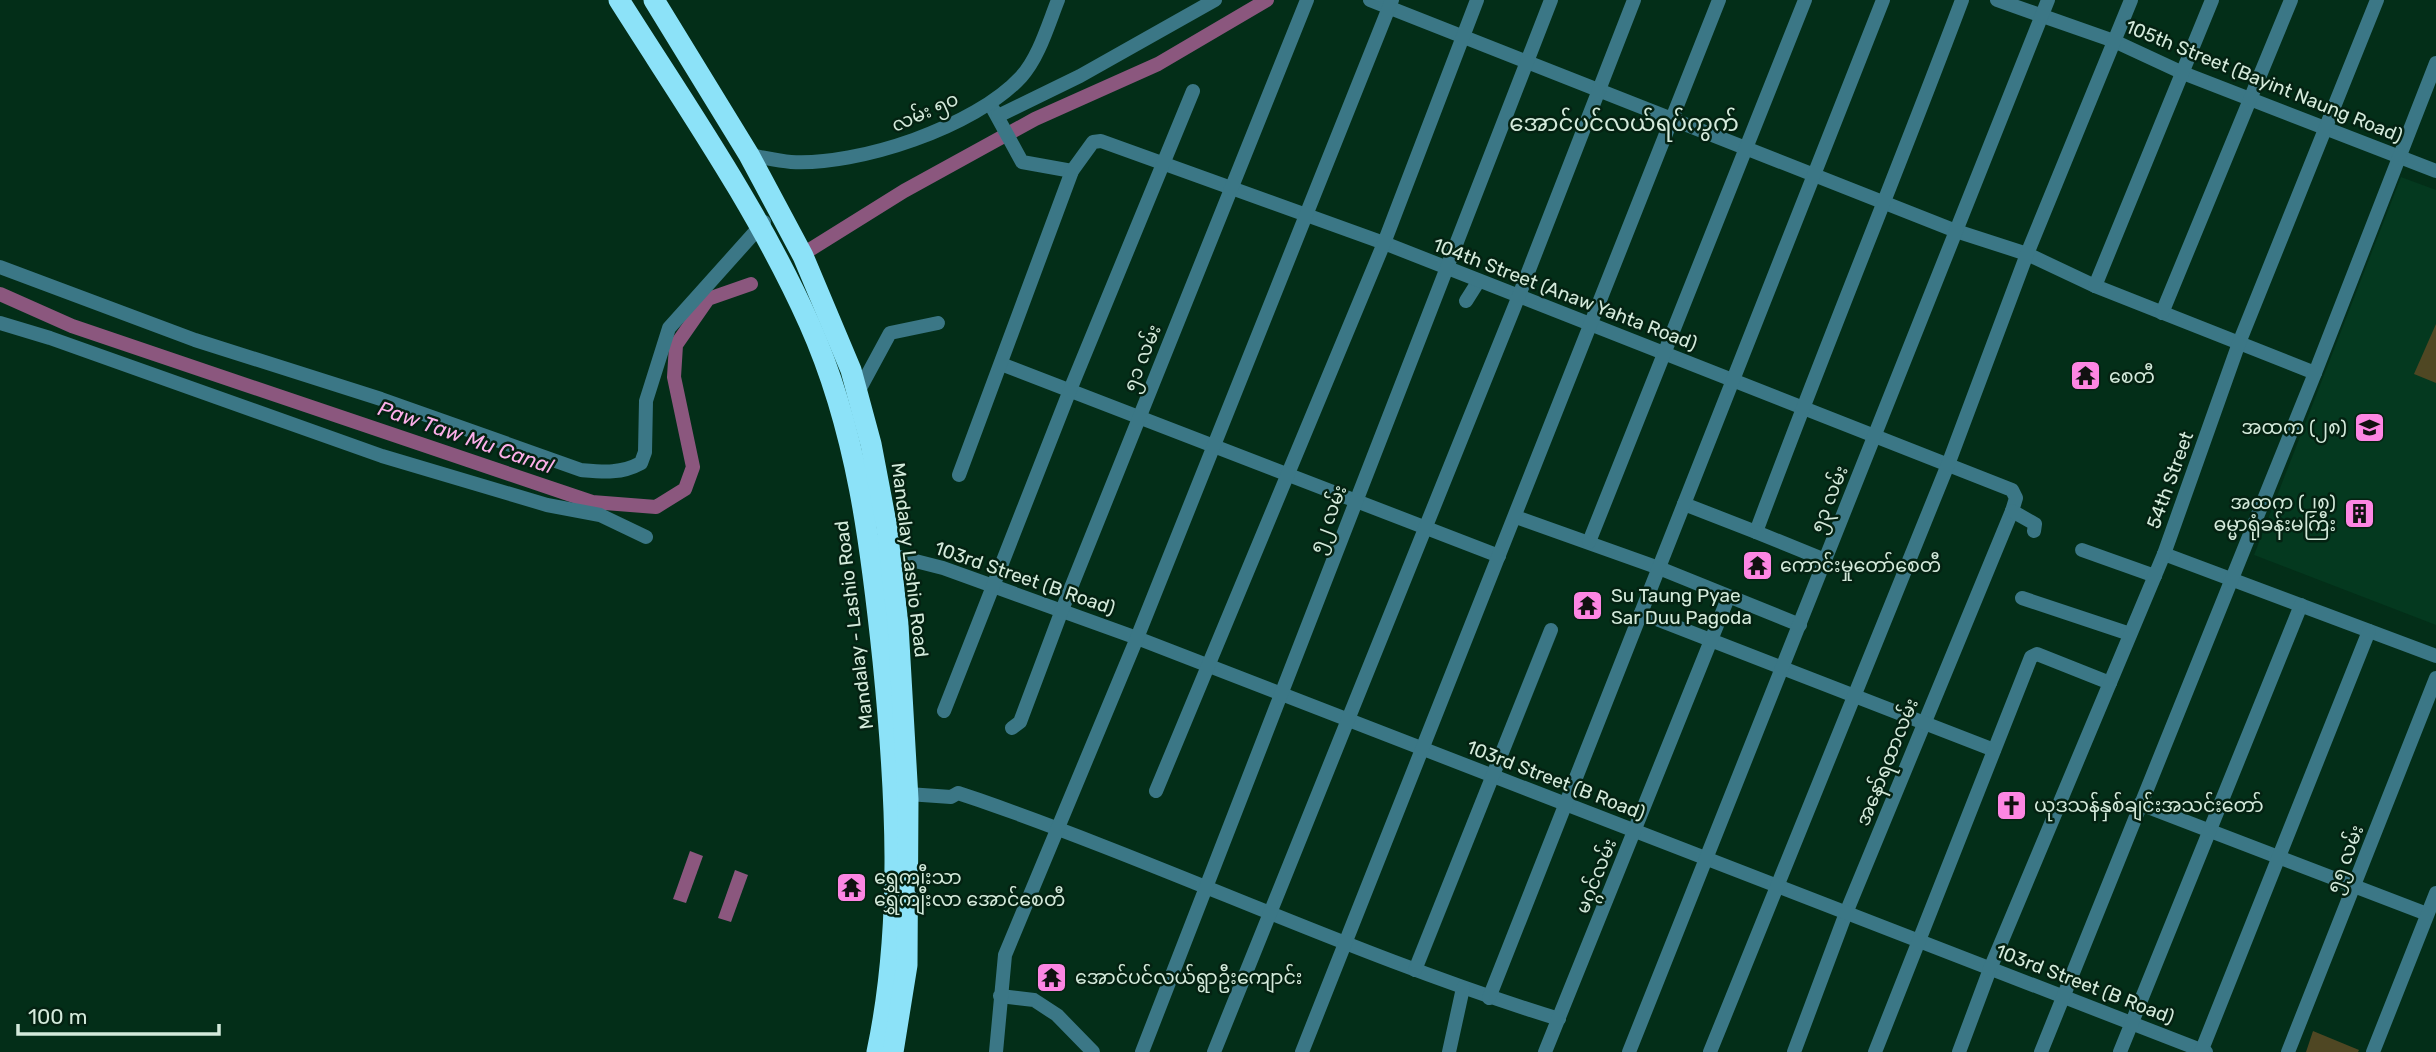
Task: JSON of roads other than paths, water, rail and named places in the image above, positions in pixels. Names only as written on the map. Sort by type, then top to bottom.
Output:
[{"type":"highway","name":"Mandalay - Lashio Road","points":[[619,0],[760,225],[811,326],[852,446],[881,553],[895,880],[891,958],[877,1052]]},
{"type":"highway","name":"Mandalay Lashio Road","points":[[654,0],[748,155],[803,256],[851,370],[871,444],[881,553],[899,638],[908,794],[907,965],[893,1052]]},
{"type":"street","name":"လမ်း ၅၀","points":[[748,155],[792,162],[891,148],[961,121],[1023,75],[1033,59],[1058,0]]},
{"type":"street","points":[[998,116],[1080,76],[1215,0]]},
{"type":"street","name":"၅၁ လမ်း","points":[[1012,728],[1020,722],[1138,418],[1307,0]]},
{"type":"street","points":[[1370,0],[1391,3],[1527,63],[1956,231],[2027,254],[2095,286],[2315,373]]},
{"type":"street","points":[[1156,791],[1384,243],[1477,0]]},
{"type":"street","name":"၅၂ လမ်း","points":[[1142,1052],[1551,0]]},
{"type":"street","points":[[1214,1052],[1518,298],[1634,0]]},
{"type":"street","points":[[1303,1052],[1719,0]]},
{"type":"street","points":[[1589,542],[1666,355],[1805,0]]},
{"type":"street","points":[[1489,998],[1883,0]]},
{"type":"street","points":[[1756,532],[1802,408],[1886,203],[1962,0]]},
{"type":"street","name":"105th Street (Bayint Naung Road)","points":[[1997,0],[2114,41],[2183,73],[2436,171]]},
{"type":"street","name":"၅၃ လမ်း","points":[[1633,1051],[1706,859],[2048,0]]},
{"type":"street","points":[[1710,1052],[1853,694],[1949,463],[2027,254],[2130,0]]},
{"type":"street","points":[[2095,286],[2212,0]]},
{"type":"street","points":[[2162,313],[2291,0]]},
{"type":"street","name":"54th Street","points":[[1959,1052],[1990,969],[2164,554],[2239,342],[2377,0]]},
{"type":"street","points":[[996,1052],[1005,956],[1137,638],[1391,3]]},
{"type":"street","points":[[2041,1052],[2315,373],[2436,62]]},
{"type":"street","points":[[944,711],[1070,390],[1193,91]]},
{"type":"street","points":[[959,475],[1072,171],[1028,164],[1018,157],[989,102]]},
{"type":"street","name":"104th Street (Anaw Yahta Road)","points":[[1072,171],[1093,142],[1101,141],[1165,162],[1384,243],[1518,298],[2012,489]]},
{"type":"street","points":[[0,267],[195,340],[381,399],[581,470],[625,471],[641,463],[645,452],[646,401],[666,334],[693,299],[760,225],[778,210]]},
{"type":"street","points":[[1465,301],[1478,282]]},
{"type":"street","points":[[0,323],[50,338],[382,456],[547,505],[600,515],[646,537]]},
{"type":"street","points":[[857,394],[890,333],[938,323]]},
{"type":"street","points":[[1001,364],[1499,556]]},
{"type":"street","name":"အနော်ရထာလမ်း","points":[[1794,1052],[1846,913],[2012,511],[2016,498],[2012,489]]},
{"type":"street","points":[[1684,504],[1825,560]]},
{"type":"street","points":[[2012,511],[2035,524],[2034,531]]},
{"type":"street","points":[[1516,517],[1659,568],[1800,625]]},
{"type":"street","points":[[2082,550],[2155,576]]},
{"type":"street","name":"103rd Street (B Road)","points":[[881,553],[995,586],[1137,638],[2203,1051]]},
{"type":"street","points":[[2164,554],[2436,656]]},
{"type":"street","name":"မဂ္ဂင်လမ်း","points":[[1545,1052],[1728,598]]},
{"type":"street","points":[[2022,598],[2130,634]]},
{"type":"street","points":[[2120,1052],[2301,605]]},
{"type":"street","points":[[1641,613],[1994,750]]},
{"type":"street","points":[[1415,970],[1550,631]]},
{"type":"street","points":[[2203,1051],[2369,631]]},
{"type":"street","points":[[1875,1052],[2033,655],[2110,683]]},
{"type":"street","name":"၅၅ လမ်း","points":[[2288,1052],[2436,678]]},
{"type":"street","points":[[908,794],[951,797],[958,793],[1059,828],[1208,886],[1268,914],[1346,945],[1489,998],[1559,1019]]},
{"type":"street","points":[[2140,804],[2427,914]]},
{"type":"street","points":[[2373,1052],[2436,892]]},
{"type":"street","points":[[1449,1052],[1463,988]]},
{"type":"street","points":[[1000,996],[1034,1000],[1057,1014],[1093,1052]]},
{"type":"waterway","points":[[811,249],[904,191],[1035,119],[1158,64],[1267,0]]},
{"type":"waterway","name":"Paw Taw Mu Canal","points":[[0,294],[72,326],[592,502],[656,507],[685,489],[693,467],[674,377],[676,345],[708,299],[751,284]]},
{"type":"place","name":"စေတီ","points":[[2086,376]]},
{"type":"place","name":"အထက (၂၈)","points":[[2370,427]]},
{"type":"place","name":"အထက (၂၈) ဓမ္မာရုံခန်းမကြီး","points":[[2359,513]]},
{"type":"place","name":"ကောင်းမှုတော်စေတီ","points":[[1757,565]]},
{"type":"place","name":"Su Taung Pyae Sar Duu Pagoda","points":[[1588,606]]},
{"type":"place","name":"ယုဒသန်နှစ်ချင်းအသင်းတော်","points":[[2011,805]]},
{"type":"place","name":"ရွှေကျီးသာ ရွှေကျီးလာ အောင်စေတီ","points":[[851,888]]},
{"type":"place","name":"အောင်ပင်လယ်ရွာဦးကျောင်း","points":[[1052,977]]},
{"type":"district","name":"အောင်ပင်လယ်ရပ်ကွက်","points":[[1624,123]]}]
